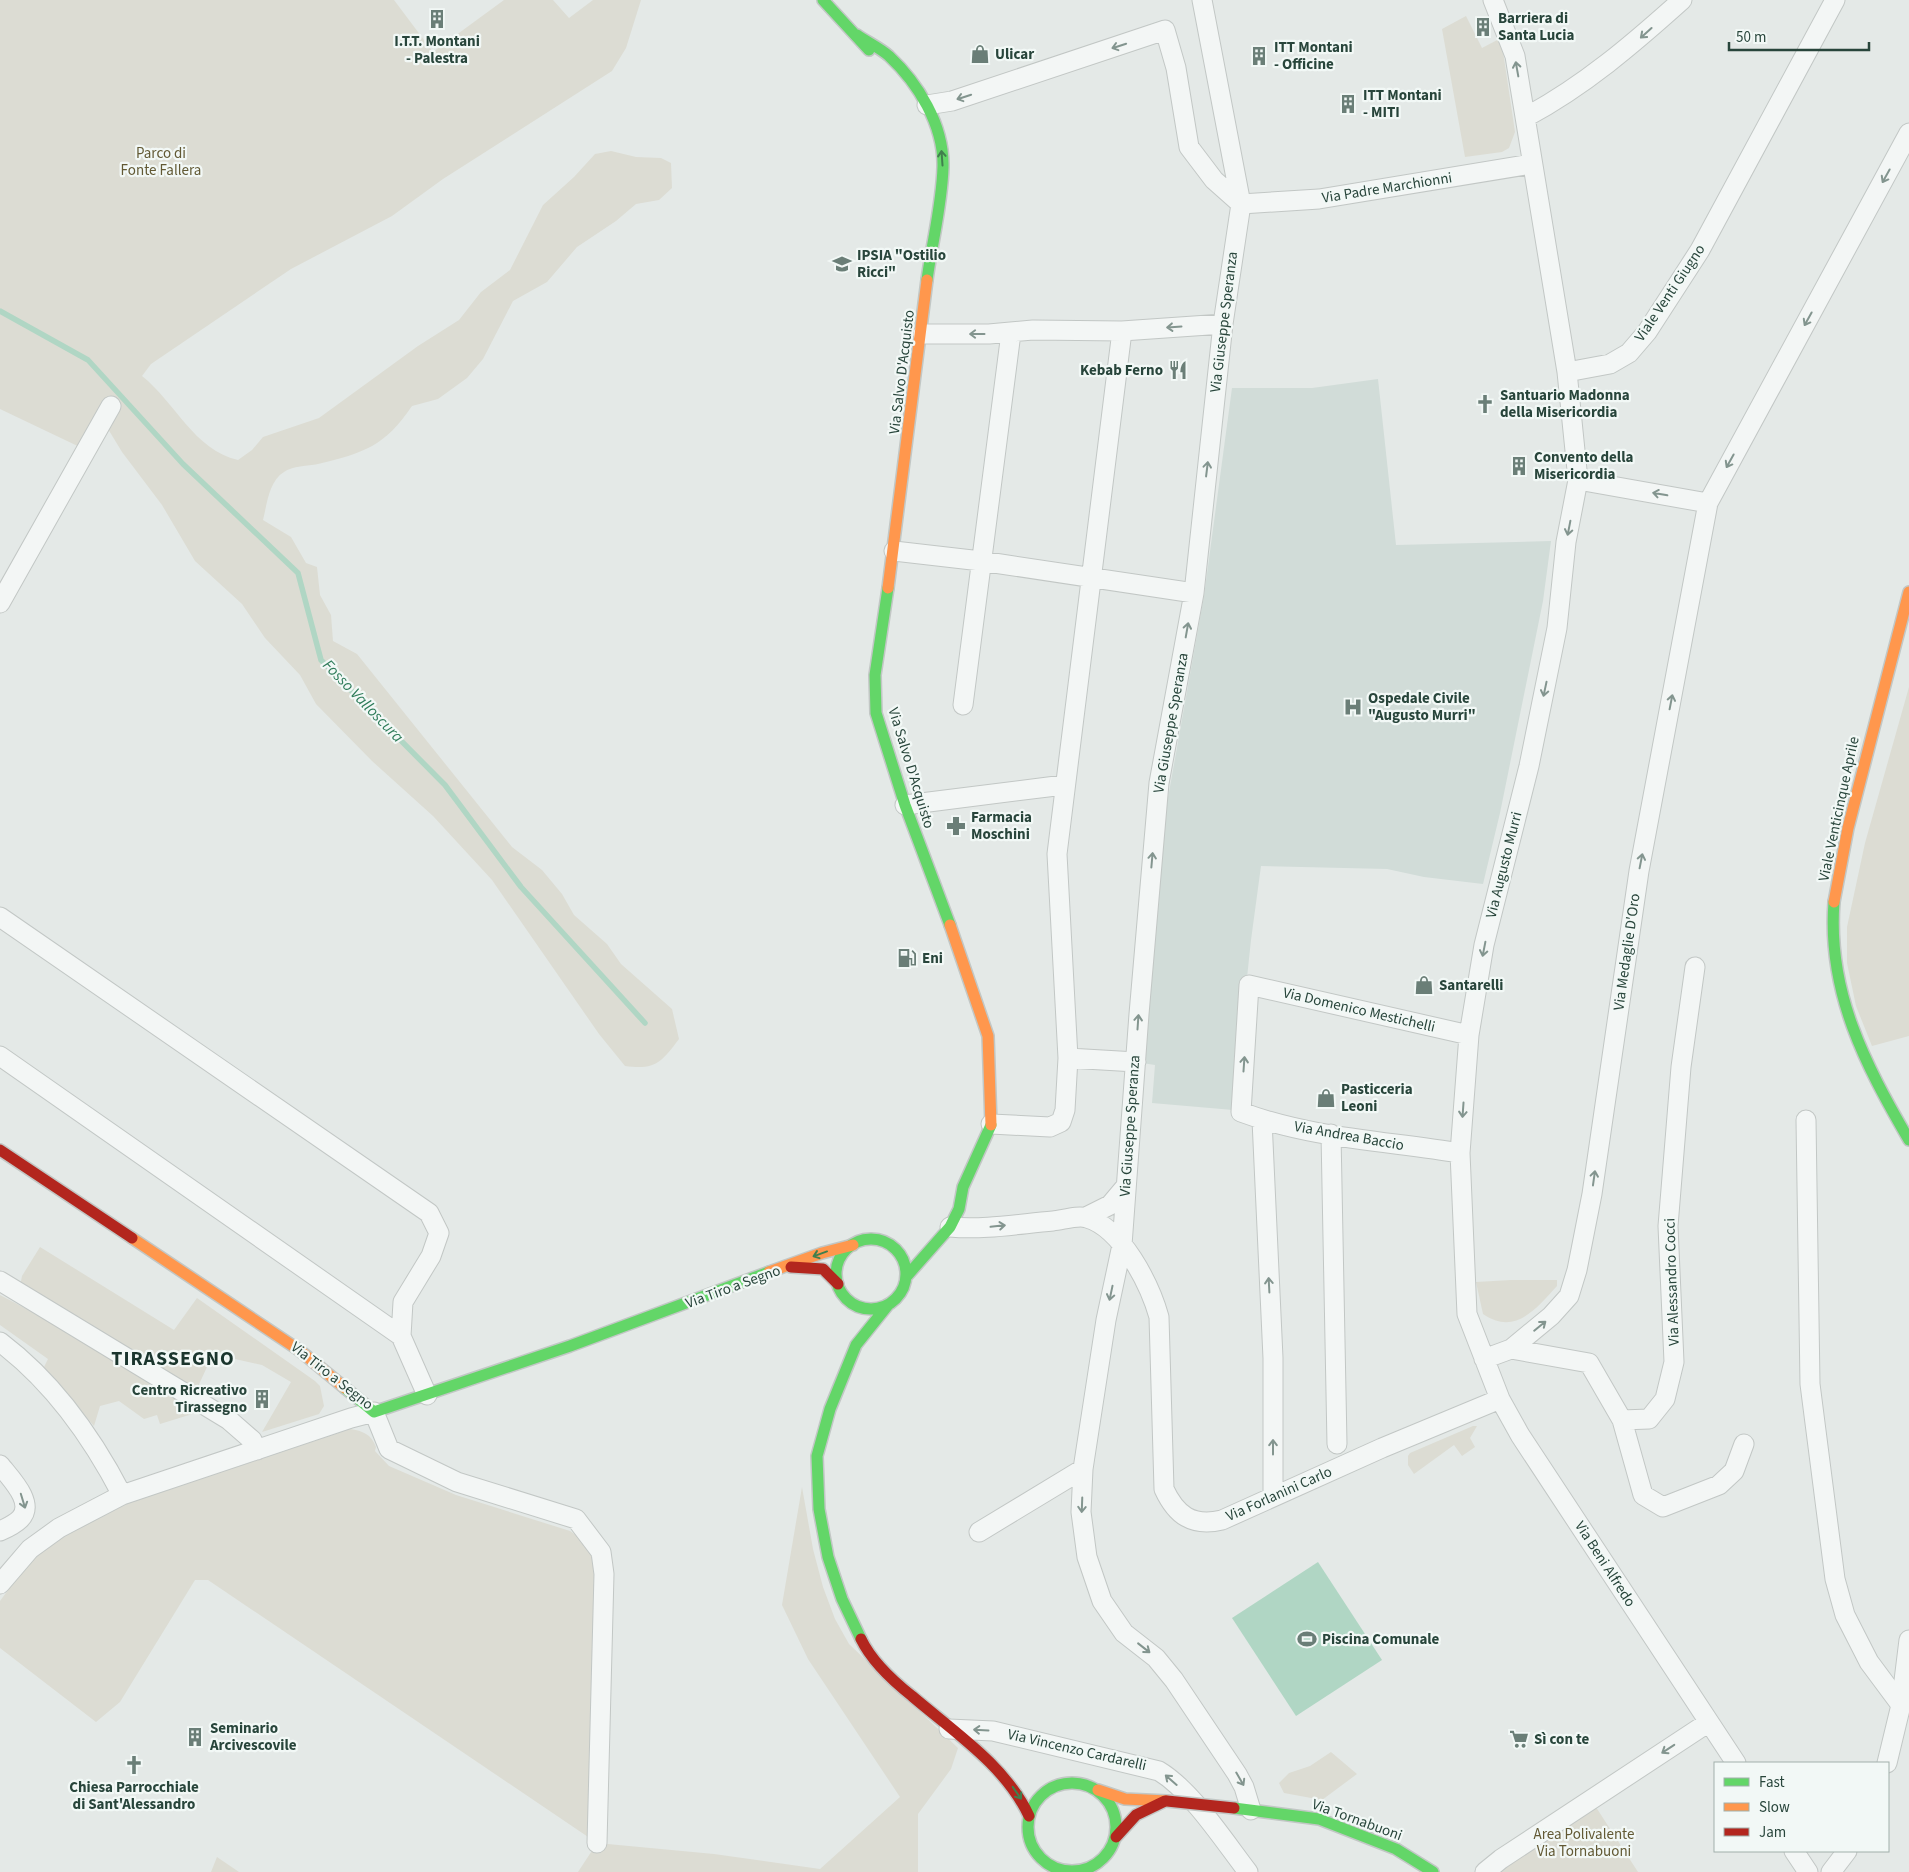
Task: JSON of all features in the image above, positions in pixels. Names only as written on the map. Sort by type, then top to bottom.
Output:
[{"type":"main road","name":"Via Salvo D'Acquisto","points":[[823,0],[857,35],[884,68]]},
{"type":"main road","name":"Via Salvo D'Acquisto","points":[[857,35],[888,55],[913,82],[927,105],[940,139],[942,165],[938,220],[928,276]]},
{"type":"main road","name":"Via Salvo D'Acquisto","points":[[932,167],[934,175],[923,334],[894,551],[875,675],[876,713],[905,805],[958,946],[988,1036],[991,1124],[962,1194]]},
{"type":"main road","name":"Viale Venticinque Aprile","points":[[1909,592],[1842,852],[1832,924],[1835,970],[1847,1019],[1874,1079],[1909,1140]]},
{"type":"main road","name":"Via Tiro a Segno","points":[[0,1150],[299,1350],[374,1412],[788,1267],[822,1253],[853,1245]]},
{"type":"main road","points":[[962,1194],[959,1209],[950,1227],[906,1277],[900,1294],[888,1305],[856,1345],[830,1409],[817,1456],[819,1509],[828,1557],[842,1599],[866,1649],[895,1682],[1001,1772],[1019,1795],[1028,1816]]},
{"type":"main road","points":[[928,1233],[951,1210],[962,1194]]},
{"type":"main road","points":[[852,1316],[848,1301],[838,1284],[838,1265],[843,1253],[853,1245],[871,1240],[883,1242],[894,1248],[903,1261],[906,1277]]},
{"type":"main road","points":[[894,1248],[908,1242]]},
{"type":"main road","name":"Via Tiro a Segno","points":[[788,1267],[823,1269],[838,1284]]},
{"type":"main road","points":[[848,1301],[867,1309],[888,1305]]},
{"type":"main road","points":[[855,1330],[856,1345]]},
{"type":"main road","points":[[1001,1772],[1017,1778]]},
{"type":"main road","points":[[1033,1783],[1054,1786],[1069,1782],[1084,1784],[1098,1790],[1114,1811],[1116,1837]]},
{"type":"main road","points":[[1054,1786],[1038,1799],[1028,1816],[1027,1827],[1032,1847],[1040,1858],[1050,1866],[1063,1871],[1076,1872],[1098,1867],[1116,1837],[1136,1815],[1167,1801]]},
{"type":"main road","name":"Via Tornabuoni","points":[[1098,1790],[1125,1799],[1167,1801],[1319,1819],[1396,1849],[1433,1872]]},
{"type":"street","points":[[1202,0],[1242,204]]},
{"type":"street","points":[[1493,0],[1514,51],[1567,372]]},
{"type":"street","points":[[1526,116],[1562,97],[1636,42],[1682,0]]},
{"type":"street","name":"Viale Venti Giugno","points":[[1567,372],[1610,364],[1629,353],[1648,332],[1700,250],[1834,0]]},
{"type":"street","points":[[927,105],[952,101],[1165,30],[1178,75],[1189,147],[1214,180],[1242,204]]},
{"type":"street","name":"Via Medaglie D'Oro","points":[[1484,1359],[1511,1348],[1552,1316],[1569,1296],[1577,1270],[1592,1194],[1639,871],[1708,503],[1909,133]]},
{"type":"street","name":"Via Padre Marchionni","points":[[1242,204],[1319,199],[1532,164]]},
{"type":"street","name":"Via Giuseppe Speranza","points":[[1242,204],[1223,324],[1194,593],[1159,783],[1122,1245],[1106,1320],[1083,1469],[1081,1512],[1087,1557],[1102,1601],[1124,1633],[1156,1658],[1174,1680],[1244,1787],[1243,1809]]},
{"type":"street","points":[[923,334],[1011,333],[1033,330],[1122,331],[1223,324]]},
{"type":"street","points":[[991,1124],[1050,1127],[1061,1122],[1066,1110],[1068,1058],[1057,854],[1064,785],[1122,331]]},
{"type":"street","points":[[963,706],[1011,333]]},
{"type":"street","name":"Via Augusto Murri","points":[[1484,1359],[1467,1314],[1460,1153],[1468,1035],[1484,945],[1529,766],[1557,628],[1566,542],[1578,480],[1567,372]]},
{"type":"street","points":[[0,603],[111,406]]},
{"type":"street","points":[[1578,480],[1708,503]]},
{"type":"street","points":[[894,551],[981,560],[1194,593]]},
{"type":"street","points":[[905,805],[1064,785]]},
{"type":"street","points":[[0,917],[428,1213],[439,1233],[431,1256],[403,1302],[401,1336],[427,1395]]},
{"type":"street","name":"Via Alessandro Cocci","points":[[1622,1420],[1649,1419],[1665,1399],[1674,1362],[1668,1226],[1682,1067],[1695,968]]},
{"type":"street","name":"Via Domenico Mestichelli","points":[[1241,1112],[1249,985],[1468,1035]]},
{"type":"street","points":[[0,1056],[401,1336]]},
{"type":"street","points":[[1068,1058],[1136,1062]]},
{"type":"street","name":"Via Andrea Baccio","points":[[1241,1112],[1262,1120],[1331,1134],[1460,1153]]},
{"type":"street","points":[[1262,1120],[1273,1358],[1273,1496]]},
{"type":"street","points":[[1806,1120],[1810,1384],[1835,1579],[1845,1615],[1869,1662],[1901,1705]]},
{"type":"street","points":[[1331,1134],[1337,1444]]},
{"type":"street","points":[[950,1227],[973,1229],[1086,1217],[1110,1204],[1126,1186]]},
{"type":"street","points":[[1086,1217],[1110,1232],[1122,1245]]},
{"type":"street","name":"Via Forlanini Carlo","points":[[1122,1245],[1142,1272],[1159,1317],[1164,1489],[1172,1505],[1185,1517],[1210,1523],[1222,1520],[1273,1496],[1500,1399]]},
{"type":"street","points":[[0,1281],[229,1420],[252,1440],[257,1450]]},
{"type":"street","points":[[0,1342],[15,1353],[68,1409],[100,1453],[122,1495]]},
{"type":"street","points":[[1511,1348],[1589,1363],[1622,1420],[1643,1495],[1663,1507],[1719,1486],[1734,1471],[1744,1444]]},
{"type":"street","name":"Via Beni Alfredo","points":[[1484,1359],[1500,1399],[1526,1443],[1735,1762]]},
{"type":"street","points":[[0,1584],[30,1549],[59,1528],[122,1495],[374,1412],[389,1449],[457,1482],[576,1519],[602,1552],[604,1574],[597,1843]]},
{"type":"street","points":[[0,1465],[24,1498],[26,1506],[22,1518],[0,1531]]},
{"type":"street","points":[[979,1532],[1083,1469]]},
{"type":"street","points":[[1887,1762],[1901,1705],[1909,1640]]},
{"type":"street","points":[[1485,1872],[1501,1859],[1709,1722]]},
{"type":"street","name":"Via Vincenzo Cardarelli","points":[[949,1729],[993,1730],[1159,1771],[1175,1783],[1215,1829],[1248,1872]]},
{"type":"street","points":[[1795,1852],[1808,1872]]},
{"type":"street","points":[[1831,1872],[1846,1852]]},
{"type":"shaded area","name":"Ospedale Civile \"Augusto Murri\"","points":[[1378,379],[1396,545],[1551,541],[1543,601],[1500,813],[1483,884],[1424,877],[1387,869],[1261,866],[1233,1110],[1152,1103],[1155,1065],[1142,1063],[1161,837],[1204,596],[1232,388],[1312,388]]},
{"type":"shaded area","name":"Piscina Comunale","points":[[1318,1562],[1382,1660],[1296,1716],[1232,1618]]},
{"type":"green space","name":"Parco di Fonte Fallera","points":[[0,0],[394,0],[433,52],[504,0],[553,0],[569,18],[593,0],[641,0],[626,48],[612,71],[443,179],[392,216],[291,269],[151,364],[142,376],[197,436],[223,455],[238,460],[252,450],[263,437],[319,418],[418,346],[459,320],[481,292],[510,270],[543,205],[574,177],[595,154],[611,151],[636,157],[661,158],[671,163],[672,188],[659,200],[636,204],[616,221],[577,247],[547,282],[513,301],[483,359],[467,378],[438,399],[412,406],[402,420],[383,439],[372,446],[348,456],[318,464],[296,467],[284,472],[272,487],[263,520],[291,537],[306,563],[317,567],[320,595],[331,615],[333,641],[357,654],[512,847],[542,870],[562,894],[574,915],[607,944],[621,964],[672,1009],[679,1039],[667,1054],[656,1063],[644,1067],[625,1066],[599,1034],[492,880],[433,816],[372,761],[316,704],[300,675],[265,638],[242,604],[195,561],[162,505],[122,452],[102,419],[86,450],[0,409]]},
{"type":"green space","points":[[1466,16],[1482,48],[1501,38],[1515,132],[1509,148],[1502,152],[1465,157],[1442,29]]},
{"type":"green space","points":[[1909,687],[1909,1036],[1872,1046],[1856,1006],[1847,963],[1847,927],[1865,843]]},
{"type":"green space","points":[[40,1247],[174,1330],[197,1298],[315,1381],[320,1386],[324,1406],[319,1414],[262,1432],[291,1382],[262,1365],[213,1354],[195,1393],[20,1286],[22,1276]]},
{"type":"green space","points":[[1557,1280],[1557,1286],[1533,1311],[1515,1321],[1495,1320],[1483,1314],[1476,1282]]},
{"type":"green space","points":[[0,1295],[112,1354],[202,1411],[160,1424],[157,1415],[144,1419],[119,1401],[100,1406],[94,1426],[44,1367],[48,1359],[0,1325]]},
{"type":"green space","points":[[1477,1426],[1470,1438],[1475,1447],[1462,1456],[1454,1445],[1414,1474],[1408,1465],[1410,1453]]},
{"type":"green space","points":[[350,1429],[363,1432],[369,1436],[376,1447],[375,1451],[389,1466],[456,1495],[570,1531],[601,1552],[597,1843],[208,1580],[195,1580],[120,1702],[96,1722],[0,1648],[0,1601],[33,1556],[64,1535],[126,1504]]},
{"type":"green space","points":[[802,1487],[813,1549],[823,1587],[835,1619],[849,1644],[958,1748],[951,1769],[918,1814],[918,1872],[578,1872],[597,1843],[714,1854],[820,1869],[900,1797],[808,1659],[782,1605]]},
{"type":"green space","points":[[1331,1752],[1357,1774],[1322,1800],[1284,1793],[1279,1783],[1289,1773],[1310,1766]]},
{"type":"green space","name":"Area Polivalente Via Tornabuoni","points":[[1592,1801],[1638,1872],[1489,1872]]},
{"type":"green space","points":[[217,1857],[239,1872],[211,1872]]},
{"type":"waterway","name":"Fosso Valloscura","points":[[0,311],[88,360],[183,464],[298,573],[321,660],[445,785],[521,887],[645,1023]]},
{"type":"traffic: fast","points":[[823,0],[869,50]]},
{"type":"traffic: fast","points":[[857,35],[882,50],[910,79],[927,106],[939,136],[942,151],[942,181],[927,280]]},
{"type":"traffic: fast","points":[[888,588],[875,675],[876,713],[905,805],[950,925]]},
{"type":"traffic: fast","points":[[1834,902],[1833,935],[1837,966],[1843,997],[1852,1026],[1864,1055],[1909,1140]]},
{"type":"traffic: fast","points":[[906,1277],[950,1227],[959,1209],[963,1187],[991,1125]]},
{"type":"traffic: fast","points":[[871,1239],[884,1242],[896,1249],[903,1261],[906,1274],[903,1287],[896,1299],[884,1306],[871,1309],[858,1306],[846,1299],[839,1287],[836,1274],[839,1261],[846,1249],[858,1242],[871,1239]]},
{"type":"traffic: fast","points":[[345,1388],[374,1412],[570,1346],[769,1272]]},
{"type":"traffic: fast","points":[[861,1639],[842,1599],[828,1557],[819,1509],[817,1456],[830,1409],[856,1345],[888,1305]]},
{"type":"traffic: fast","points":[[1063,1783],[1081,1783],[1097,1790],[1109,1802],[1116,1818],[1116,1827],[1116,1836],[1109,1852],[1097,1864],[1081,1871],[1063,1871],[1047,1864],[1035,1852],[1028,1836],[1028,1818],[1035,1802],[1047,1790],[1063,1783]]},
{"type":"traffic: fast","points":[[1234,1808],[1319,1819],[1396,1849],[1433,1872]]},
{"type":"traffic: slow","points":[[888,588],[927,280]]},
{"type":"traffic: slow","points":[[1834,902],[1848,828],[1909,592]]},
{"type":"traffic: slow","points":[[950,925],[988,1036],[991,1125]]},
{"type":"traffic: slow","points":[[132,1238],[299,1350],[345,1388]]},
{"type":"traffic: slow","points":[[769,1272],[822,1253],[853,1245]]},
{"type":"traffic: slow","points":[[1098,1790],[1125,1799],[1167,1801]]},
{"type":"traffic: jam","points":[[0,1150],[132,1238]]},
{"type":"traffic: jam","points":[[791,1267],[823,1269],[838,1284]]},
{"type":"traffic: jam","points":[[861,1639],[871,1656],[890,1677],[993,1765],[1019,1798],[1029,1816]]},
{"type":"traffic: jam","points":[[1116,1837],[1136,1815],[1165,1801]]},
{"type":"traffic: jam","points":[[1167,1801],[1234,1808]]},
{"type":"place","name":"I.T.T. Montani - Palestra","points":[[437,19]]},
{"type":"place","name":"Barriera di Santa Lucia","points":[[1483,27]]},
{"type":"place","name":"Ulicar","points":[[980,54]]},
{"type":"place","name":"ITT Montani - Officine","points":[[1259,56]]},
{"type":"place","name":"ITT Montani - MITI","points":[[1348,104]]},
{"type":"place","name":"IPSIA \"Ostilio Ricci\"","points":[[842,264]]},
{"type":"place","name":"Kebab Ferno","points":[[1178,370]]},
{"type":"place","name":"Santuario Madonna della Misericordia","points":[[1485,404]]},
{"type":"place","name":"Convento della Misericordia","points":[[1519,466]]},
{"type":"place","name":"Ospedale Civile \"Augusto Murri\"","points":[[1353,707]]},
{"type":"place","name":"Farmacia Moschini","points":[[956,826]]},
{"type":"place","name":"Eni","points":[[907,958]]},
{"type":"place","name":"Santarelli","points":[[1424,985]]},
{"type":"place","name":"Pasticceria Leoni","points":[[1326,1098]]},
{"type":"place","name":"Centro Ricreativo Tirassegno","points":[[262,1399]]},
{"type":"place","name":"Piscina Comunale","points":[[1307,1639]]},
{"type":"place","name":"Seminario Arcivescovile","points":[[195,1737]]},
{"type":"place","name":"Sì con te","points":[[1519,1739]]},
{"type":"place","name":"Chiesa Parrocchiale di Sant'Alessandro","points":[[134,1765]]},
{"type":"district","name":"TIRASSEGNO","points":[[173,1359]]}]
